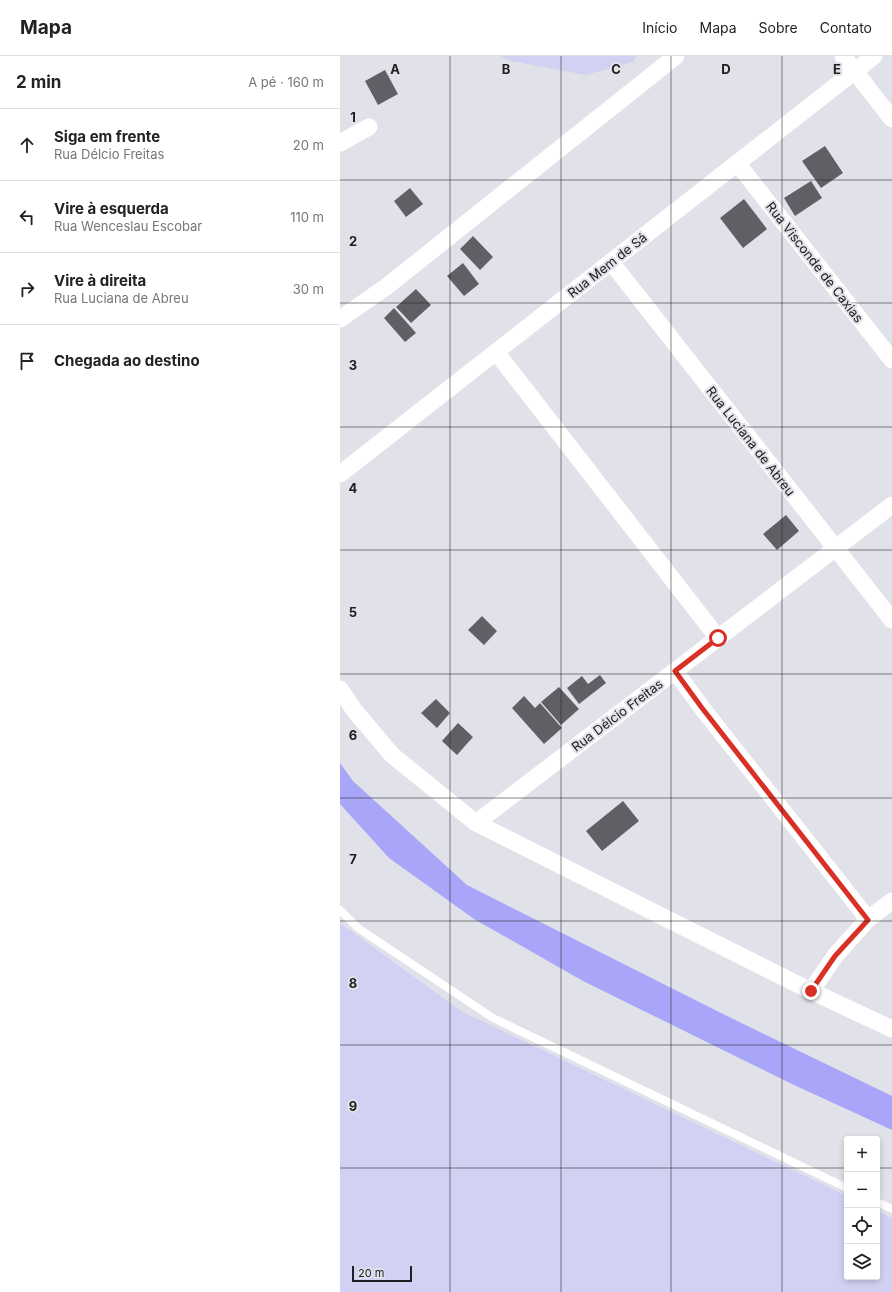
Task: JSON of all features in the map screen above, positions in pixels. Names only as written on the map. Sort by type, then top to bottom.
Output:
[{"type":"street","points":[[340,319],[386,287],[676,56]]},
{"type":"street","points":[[842,56],[892,119]]},
{"type":"street","name":"Rua Mem de Sá","points":[[340,474],[874,56]]},
{"type":"street","points":[[340,143],[369,127]]},
{"type":"street","name":"Rua Visconde de Caxias","points":[[737,163],[892,360]]},
{"type":"street","name":"Rua Luciana de Abreu","points":[[611,262],[892,620]]},
{"type":"street","points":[[496,352],[718,638]]},
{"type":"street","name":"Rua Délcio Freitas","points":[[476,823],[892,505]]},
{"type":"street","points":[[675,671],[702,708],[868,920]]},
{"type":"street","points":[[340,689],[354,710],[392,755],[476,823],[811,991],[892,1029]]},
{"type":"street","points":[[811,991],[835,956],[868,920],[892,901]]},
{"type":"lane","points":[[340,910],[358,928],[493,1018],[844,1187]]},
{"type":"lane","points":[[880,1203],[892,1209]]},
{"type":"shaded area","points":[[500,56],[636,56],[633,62],[586,75],[511,61]]},
{"type":"shaded area","points":[[340,763],[353,781],[467,885],[723,1014],[892,1096],[892,1130],[794,1085],[583,981],[474,919],[389,858],[340,804]]},
{"type":"shaded area","points":[[340,923],[461,1011],[844,1195],[844,1280],[880,1280],[880,1212],[892,1218],[892,1292],[340,1292]]},
{"type":"building","points":[[385,70],[398,94],[378,105],[365,81]]},
{"type":"building","points":[[825,146],[843,173],[821,188],[802,161]]},
{"type":"building","points":[[811,181],[822,198],[795,216],[784,198]]},
{"type":"building","points":[[410,188],[423,204],[406,217],[394,201]]},
{"type":"building","points":[[744,199],[767,229],[743,248],[720,218]]},
{"type":"building","points":[[473,236],[493,257],[480,270],[460,249]]},
{"type":"building","points":[[463,263],[479,284],[464,296],[447,276]]},
{"type":"building","points":[[416,289],[431,305],[411,323],[396,307]]},
{"type":"building","points":[[394,308],[416,333],[405,342],[384,318]]},
{"type":"building","points":[[786,515],[799,531],[777,550],[763,534]]},
{"type":"building","points":[[482,616],[497,631],[484,645],[468,630]]},
{"type":"building","points":[[600,675],[606,683],[579,704],[567,688],[582,676],[588,684]]},
{"type":"building","points":[[559,687],[579,709],[561,725],[541,702]]},
{"type":"building","points":[[524,696],[535,708],[540,703],[562,728],[544,744],[512,708]]},
{"type":"building","points":[[436,699],[450,713],[437,728],[421,713]]},
{"type":"building","points":[[458,723],[473,737],[457,755],[442,741]]},
{"type":"building","points":[[623,801],[639,821],[602,851],[586,831]]},
{"type":"route","points":[[718,638],[675,671],[702,708],[868,920],[835,956],[811,991]]}]
